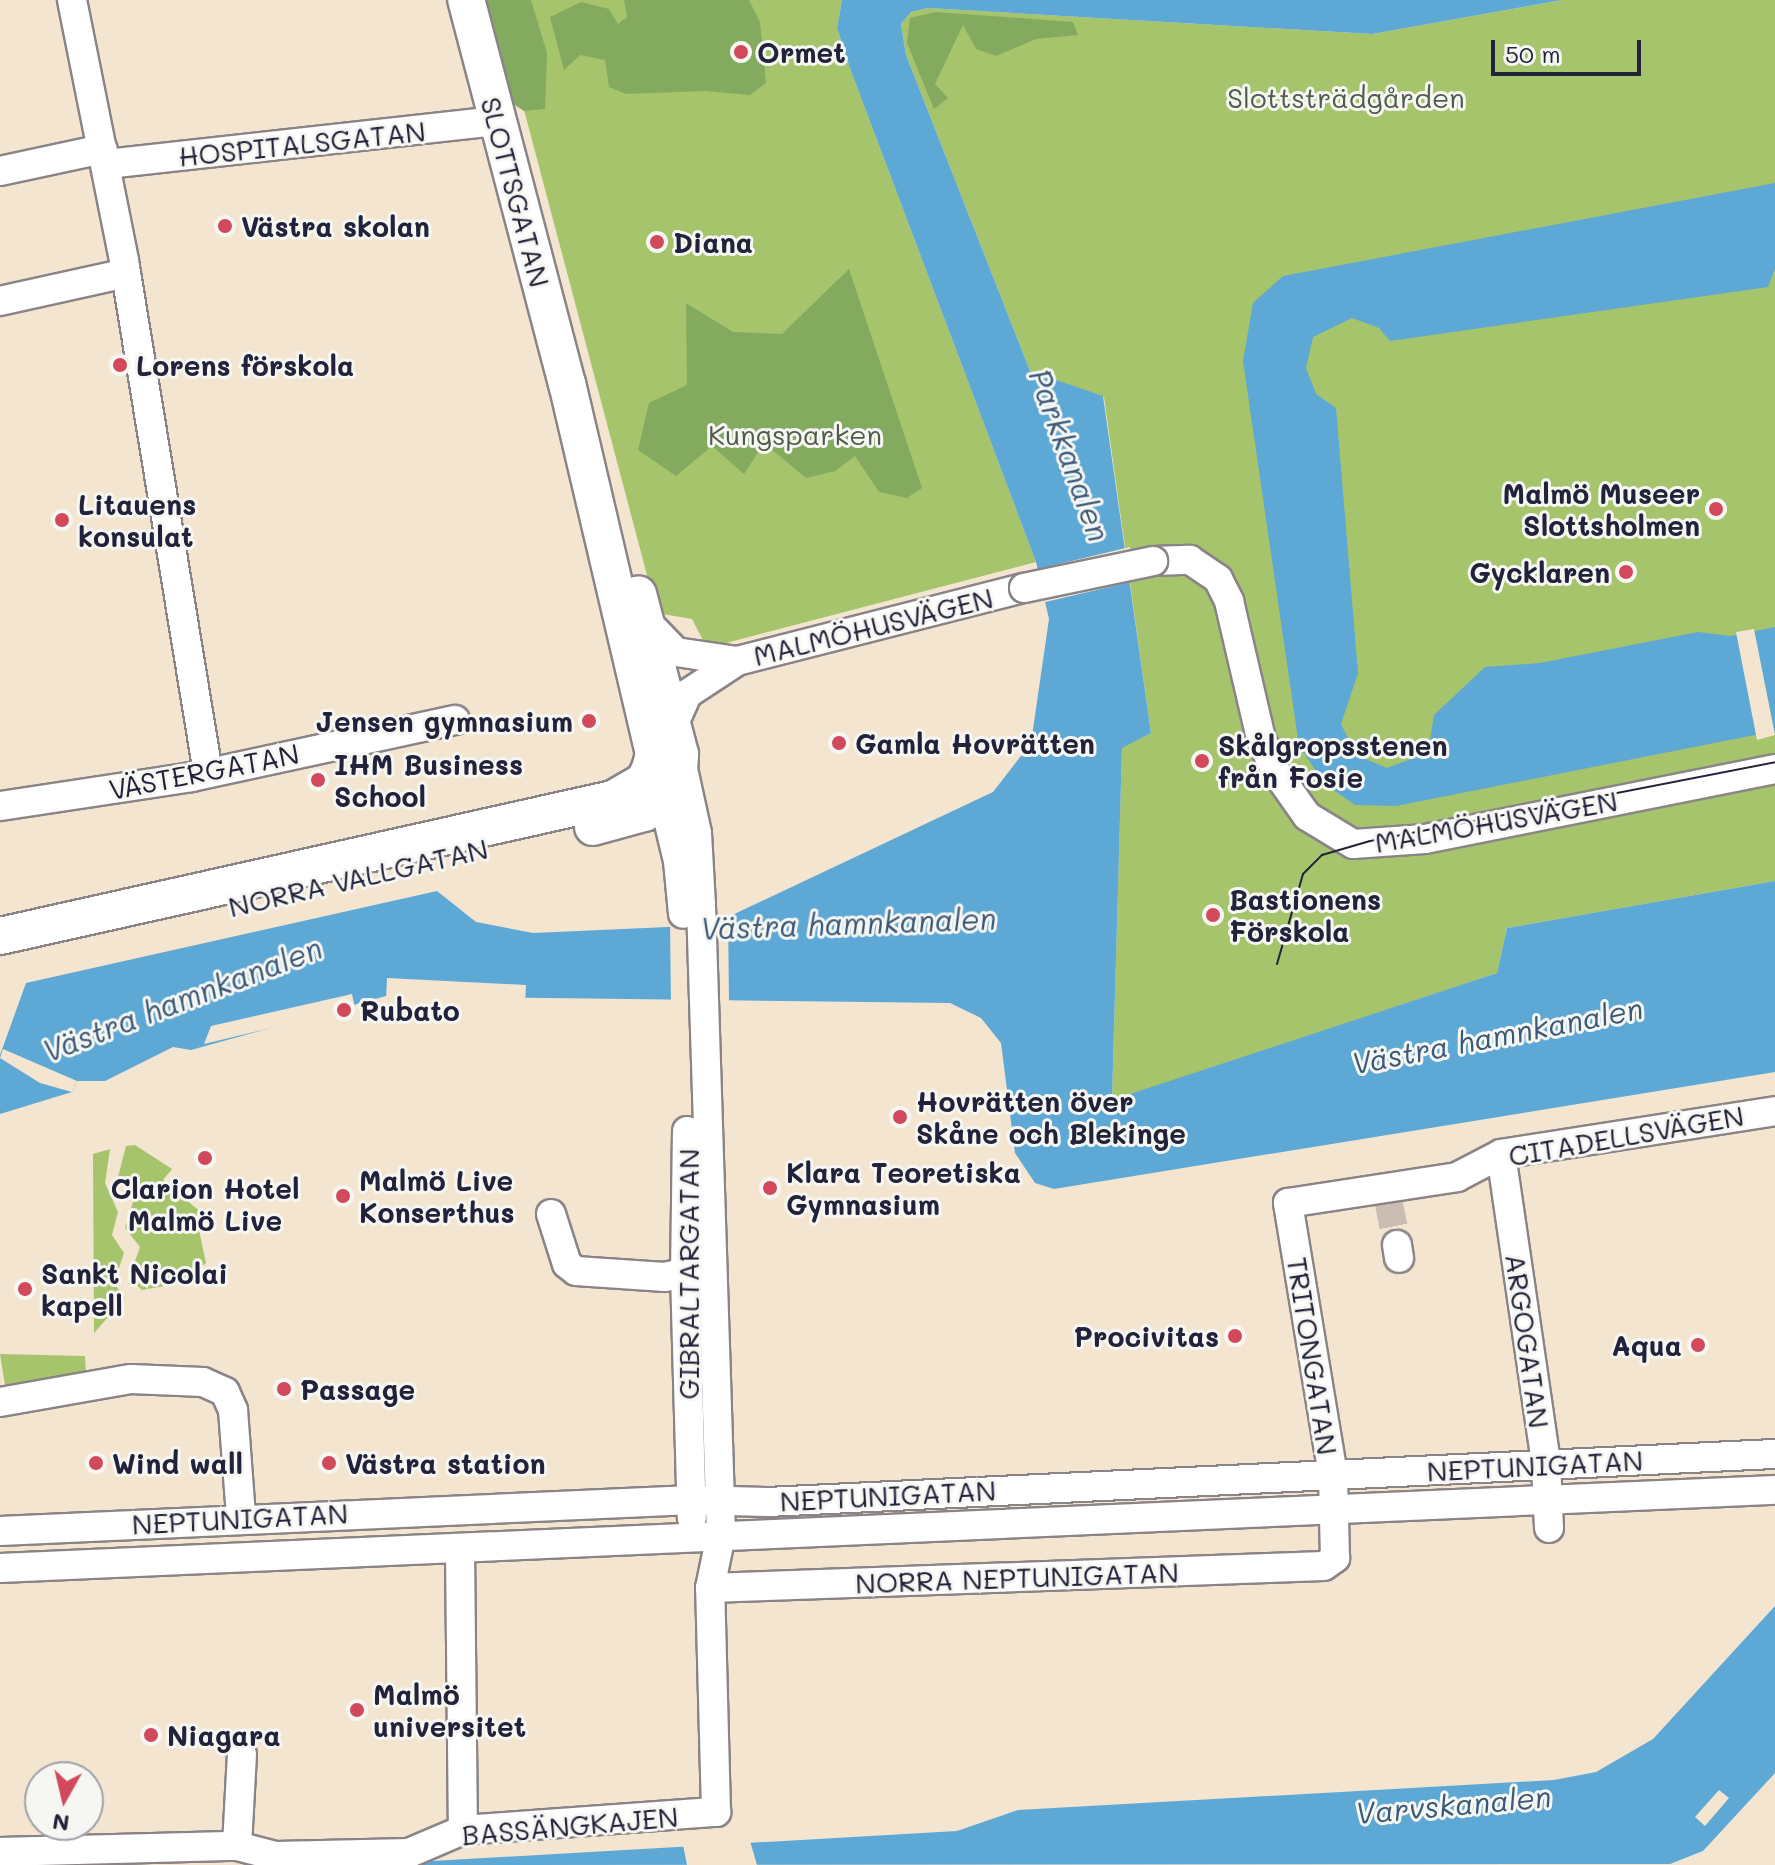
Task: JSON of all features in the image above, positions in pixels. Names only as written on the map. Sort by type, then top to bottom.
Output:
[{"type":"main road","name":"SLOTTSGATAN","points":[[466,0],[567,384],[669,745]]},
{"type":"main road","name":"SLOTTSGATAN","points":[[567,384],[622,536],[646,621],[669,745]]},
{"type":"main road","name":"NORRA VALLGATAN","points":[[0,959],[617,810],[644,781],[669,745]]},
{"type":"main road","points":[[669,745],[675,816]]},
{"type":"main road","name":"NORRA VALLGATAN","points":[[0,936],[617,810],[675,816]]},
{"type":"street","points":[[72,0],[105,156],[137,333],[208,773]]},
{"type":"street","name":"HOSPITALSGATAN","points":[[0,171],[105,156],[498,121]]},
{"type":"street","points":[[0,301],[126,273]]},
{"type":"street","name":"MALMÖHUSVÄGEN","points":[[669,745],[687,694],[737,661],[1024,588],[1153,561],[1190,560],[1218,579],[1229,601],[1261,739],[1276,772],[1307,816],[1353,844],[1425,839],[1775,769]]},
{"type":"street","name":"MALMÖHUSVÄGEN","points":[[646,621],[676,652],[737,661]]},
{"type":"street","name":"VÄSTERGATAN","points":[[0,806],[208,773],[455,720]]},
{"type":"street","name":"GIBRALTARGATAN","points":[[675,816],[692,905],[705,1500],[693,1536],[710,1588]]},
{"type":"street","name":"CITADELLSVÄGEN","points":[[1288,1203],[1388,1195],[1457,1177],[1501,1154],[1775,1111]]},
{"type":"street","name":"ARGOGATAN","points":[[1501,1154],[1546,1464],[1549,1514]]},
{"type":"street","name":"TRITONGATAN","points":[[1288,1203],[1333,1475],[1335,1558],[1324,1566]]},
{"type":"street","points":[[551,1214],[567,1264],[576,1271],[665,1277],[698,1270]]},
{"type":"street","points":[[0,1402],[131,1379],[203,1382],[225,1392],[233,1410],[241,1517]]},
{"type":"street","name":"NEPTUNIGATAN","points":[[0,1531],[241,1517],[1333,1475],[1775,1454]]},
{"type":"street","name":"NEPTUNIGATAN","points":[[0,1568],[1334,1510],[1549,1514],[1775,1490]]},
{"type":"street","name":"GIBRALTARGATAN","points":[[705,1500],[721,1535],[710,1588]]},
{"type":"street","points":[[460,1550],[463,1830]]},
{"type":"street","name":"NORRA NEPTUNIGATAN","points":[[710,1588],[1324,1566]]},
{"type":"street","name":"BASSÄNGKAJEN","points":[[0,1852],[237,1846],[276,1856],[409,1853],[463,1830],[716,1812],[710,1588]]},
{"type":"street","points":[[237,1846],[242,1754]]},
{"type":"green space","points":[[474,0],[531,0],[547,53],[545,109],[524,111],[504,98]]},
{"type":"green space","name":"Kungsparken","points":[[495,0],[842,0],[837,28],[851,71],[1036,562],[707,648],[692,619],[657,613]]},
{"type":"green space","points":[[624,0],[749,0],[760,22],[766,83],[750,95],[705,91],[626,94],[609,87],[605,60],[580,55],[564,70],[550,17],[581,2],[609,9],[618,24],[627,17]]},
{"type":"green space","name":"Slottsträdgården","points":[[1562,0],[1775,0],[1775,881],[1507,928],[1497,973],[1112,1101],[1122,747],[1151,733],[1104,397],[1030,371],[906,55],[901,24],[911,12],[928,8],[1372,34]]},
{"type":"green space","points":[[935,12],[1073,22],[1078,35],[1036,39],[996,56],[976,49],[963,25],[935,84],[948,98],[934,109],[907,43],[910,18]]},
{"type":"green space","points":[[849,269],[922,488],[907,498],[879,492],[855,456],[835,471],[806,478],[764,443],[744,474],[712,446],[676,476],[638,450],[649,403],[687,385],[686,303],[733,332],[782,334]]},
{"type":"green space","points":[[135,1145],[172,1169],[163,1180],[203,1214],[196,1216],[206,1263],[176,1284],[142,1290],[129,1278],[140,1247],[125,1228],[133,1202],[118,1177],[126,1146]]},
{"type":"green space","points":[[110,1149],[105,1183],[118,1212],[112,1235],[124,1253],[114,1283],[125,1298],[94,1333],[93,1154]]},
{"type":"green space","points":[[0,1354],[85,1356],[86,1375],[6,1391]]},
{"type":"water","points":[[842,0],[1562,0],[1372,34],[928,8],[911,12],[901,24],[906,55],[1030,371],[1103,396],[1151,733],[1122,748],[1112,1100],[1497,973],[1507,928],[1775,881],[1775,1072],[1054,1189],[1035,1183],[1015,1153],[1001,1043],[981,1018],[950,1003],[386,996],[191,1050],[173,1047],[105,1081],[77,1081],[72,1092],[0,1114],[0,1055],[26,983],[437,891],[476,922],[533,933],[668,927],[728,917],[993,792],[1031,743],[1049,619],[1036,562],[851,71],[837,28]]},
{"type":"water","points":[[1775,183],[1775,269],[1768,287],[1390,341],[1379,328],[1352,318],[1313,337],[1306,368],[1316,394],[1336,408],[1358,673],[1341,724],[1356,755],[1387,768],[1419,756],[1430,740],[1434,715],[1485,667],[1540,663],[1698,632],[1731,636],[1775,627],[1775,731],[1396,806],[1355,805],[1325,784],[1299,746],[1243,361],[1253,303],[1283,276]]},
{"type":"water","name":"Varvskanalen","points":[[1775,1606],[1775,1773],[1703,1851],[1670,1864],[362,1865],[957,1831],[1018,1810],[1554,1780],[1596,1772],[1653,1739]]},
{"type":"pier","points":[[1130,547],[1135,581],[1041,603],[1034,570]]},
{"type":"pier","points":[[1754,629],[1775,735],[1757,740],[1736,632]]},
{"type":"pier","points":[[728,912],[729,1004],[671,1005],[670,922]]},
{"type":"pier","points":[[387,978],[526,985],[525,1005],[517,1000],[386,1001]]},
{"type":"pier","points":[[352,994],[355,1008],[204,1044],[211,1026]]},
{"type":"pier","points":[[3,1049],[77,1081],[72,1092],[40,1083],[0,1058]]},
{"type":"pier","points":[[1719,1790],[1729,1798],[1705,1826],[1695,1817]]},
{"type":"pier","points":[[750,1841],[757,1865],[687,1865],[683,1845]]},
{"type":"tunnel","points":[[1388,1199],[1397,1245]]},
{"type":"tram line","points":[[1277,964],[1303,874],[1322,855],[1370,841],[1775,762]]},
{"type":"place","name":"Ormet","points":[[741,52]]},
{"type":"place","name":"Västra skolan","points":[[225,226]]},
{"type":"place","name":"Diana","points":[[657,242]]},
{"type":"place","name":"Lorens förskola","points":[[120,365]]},
{"type":"place","name":"Malmö Museer Slottsholmen","points":[[1716,509]]},
{"type":"place","name":"Litauens konsulat","points":[[62,520]]},
{"type":"place","name":"Gycklaren","points":[[1626,572]]},
{"type":"place","name":"Jensen gymnasium","points":[[589,721]]},
{"type":"place","name":"Gamla Hovrätten","points":[[839,743]]},
{"type":"place","name":"Skålgropsstenen från Fosie","points":[[1202,761]]},
{"type":"place","name":"IHM Business School","points":[[318,780]]},
{"type":"place","name":"Bastionens Förskola","points":[[1213,915]]},
{"type":"place","name":"Rubato","points":[[344,1010]]},
{"type":"place","name":"Hovrätten över Skåne och Blekinge","points":[[900,1117]]},
{"type":"place","name":"Clarion Hotel Malmö Live","points":[[205,1158]]},
{"type":"place","name":"Klara Teoretiska Gymnasium","points":[[770,1188]]},
{"type":"place","name":"Malmö Live Konserthus","points":[[343,1196]]},
{"type":"place","name":"Sankt Nicolai kapell","points":[[25,1289]]},
{"type":"place","name":"Procivitas","points":[[1235,1336]]},
{"type":"place","name":"Aqua","points":[[1698,1345]]},
{"type":"place","name":"Passage","points":[[284,1389]]},
{"type":"place","name":"Wind wall","points":[[96,1463]]},
{"type":"place","name":"Västra station","points":[[329,1463]]},
{"type":"place","name":"Malmö universitet","points":[[357,1710]]},
{"type":"place","name":"Niagara","points":[[151,1735]]},
{"type":"water label","name":"Parkkanalen","points":[[1070,455]]},
{"type":"water label","name":"Västra hamnkanalen","points":[[848,923]]},
{"type":"water label","name":"Västra hamnkanalen","points":[[182,999]]},
{"type":"water label","name":"Västra hamnkanalen","points":[[1497,1035]]}]
